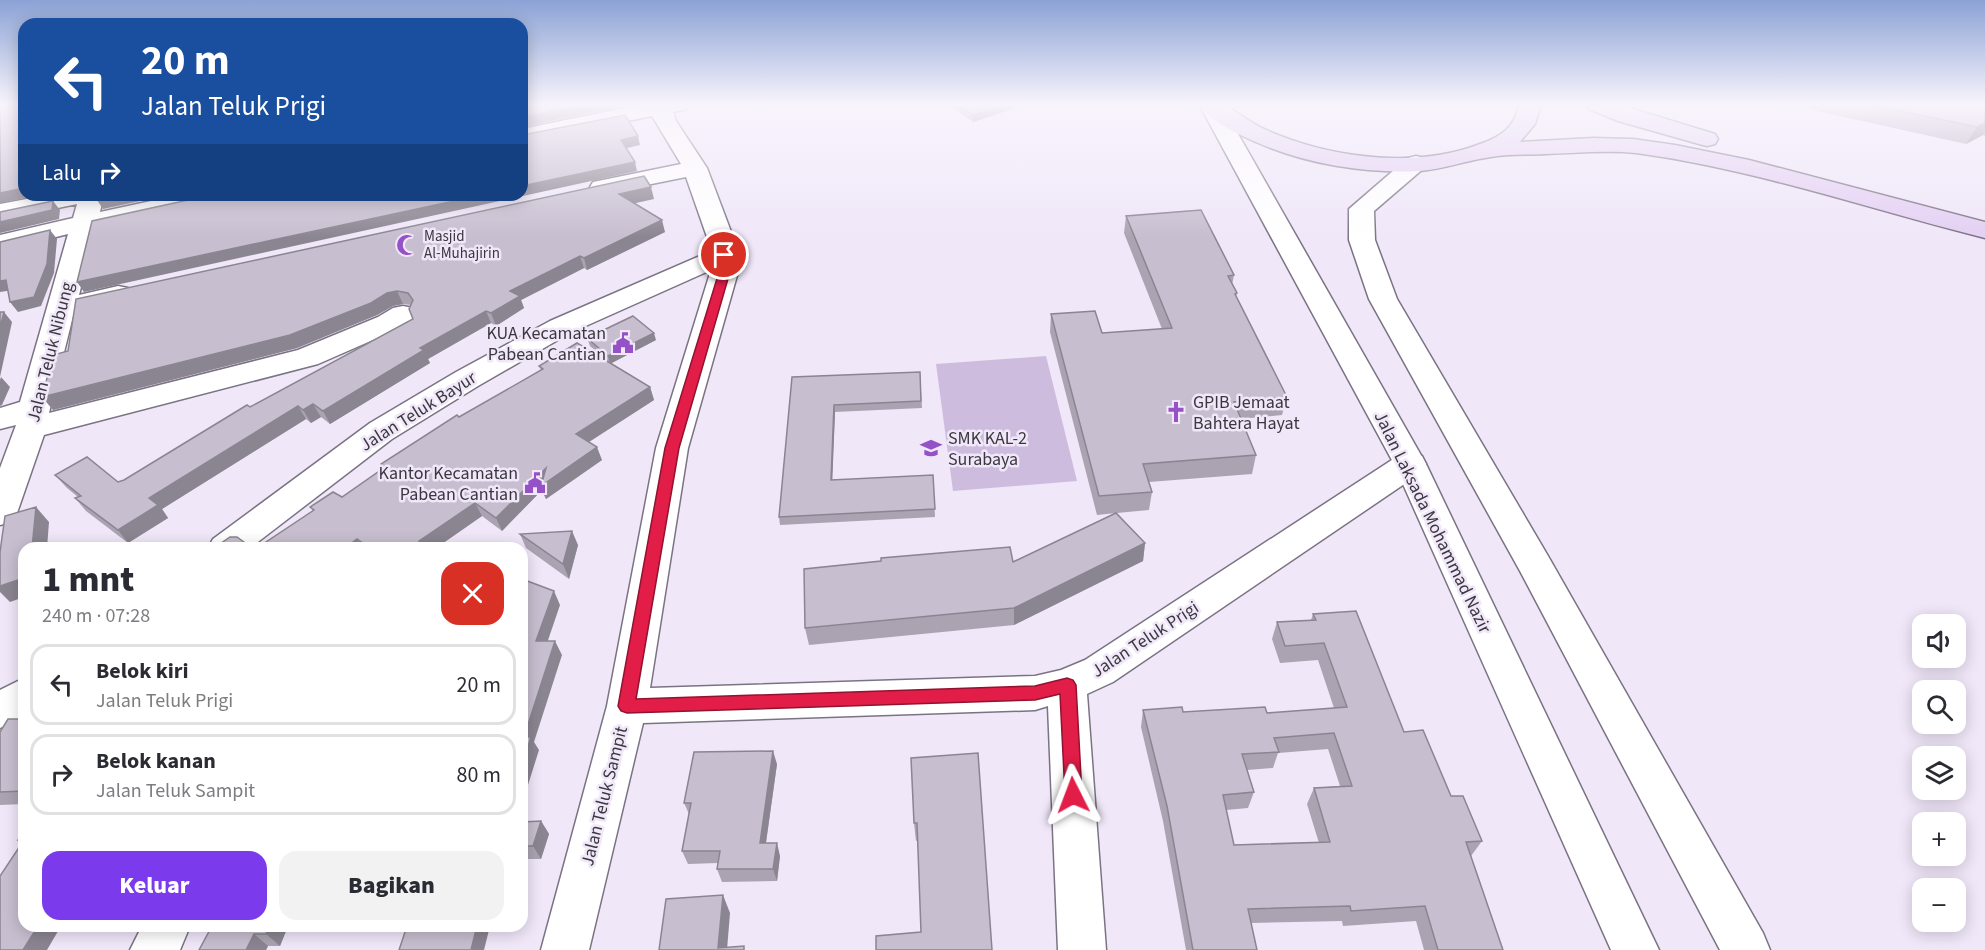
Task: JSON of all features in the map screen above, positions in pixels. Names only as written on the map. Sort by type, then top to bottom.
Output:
[{"type":"main road","points":[[1300,148],[1363,161],[1416,163],[1468,156],[1490,150],[1524,148]]},
{"type":"main road","points":[[1649,148],[1741,165],[1985,230]]},
{"type":"main road","points":[[1740,148],[1985,215]]},
{"type":"street","points":[[682,148],[695,168],[724,255]]},
{"type":"street","name":"Jalan Laksada Mohammad Nazir","points":[[1234,148],[1410,464],[1635,950]]},
{"type":"street","points":[[1416,163],[1361,209],[1362,240],[1383,299],[1534,566],[1746,950]]},
{"type":"street","points":[[573,193],[695,168]]},
{"type":"street","points":[[0,212],[55,201]]},
{"type":"street","name":"Jalan Teluk Nibung","points":[[1,509],[32,419],[90,201]]},
{"type":"street","points":[[0,243],[186,201]]},
{"type":"street","name":"Jalan Teluk Bayur","points":[[233,542],[381,431],[467,379],[560,327],[724,255]]},
{"type":"street","name":"Jalan Teluk Sampit","points":[[565,950],[627,706],[672,448],[725,272],[724,255]]},
{"type":"street","points":[[61,307],[143,289]]},
{"type":"street","points":[[0,419],[32,419],[308,357],[388,323],[403,314]]},
{"type":"street","name":"Jalan Teluk Prigi","points":[[627,706],[1035,693],[1067,685],[1099,671],[1410,464]]},
{"type":"street","points":[[1067,685],[1082,950]]},
{"type":"street","points":[[0,711],[18,699]]},
{"type":"street","points":[[154,950],[164,932]]},
{"type":"shaded area","points":[[1046,356],[1077,481],[953,491],[936,364]]},
{"type":"building","points":[[0,148],[18,148],[18,189],[0,193]]},
{"type":"building","points":[[528,148],[626,148],[635,162],[528,185]]},
{"type":"building","points":[[644,176],[651,187],[619,194],[662,220],[584,258],[580,256],[510,291],[520,296],[491,313],[486,311],[420,348],[424,350],[323,411],[313,404],[303,410],[298,406],[149,498],[158,505],[118,530],[75,498],[81,496],[55,475],[87,457],[118,482],[124,480],[247,405],[250,407],[413,319],[409,309],[413,300],[408,293],[397,291],[387,293],[371,303],[290,335],[42,397],[53,355],[68,351],[76,299]]},
{"type":"building","points":[[53,201],[52,210],[0,222],[0,212]]},
{"type":"building","points":[[184,201],[454,201],[77,282],[92,221]]},
{"type":"building","points":[[1201,210],[1234,275],[1228,276],[1237,293],[1235,294],[1287,397],[1234,402],[1256,455],[1143,464],[1152,492],[1099,496],[1051,314],[1095,311],[1102,333],[1172,328],[1126,216]]},
{"type":"building","points":[[50,230],[47,264],[34,297],[10,302],[6,280],[0,281],[0,242]]},
{"type":"building","points":[[0,312],[4,312],[0,328]]},
{"type":"building","name":"KUA Kecamatan Pabean Cantian","points":[[633,316],[654,333],[608,356],[587,338]]},
{"type":"building","points":[[577,343],[650,387],[576,434],[597,447],[541,486],[546,468],[496,518],[475,503],[419,541],[421,542],[361,542],[357,539],[353,542],[266,542],[314,510],[310,507],[333,492],[342,497],[385,467],[381,464],[457,415],[459,417],[543,369],[539,366]]},
{"type":"building","points":[[920,372],[921,401],[834,405],[831,480],[933,475],[935,509],[779,517],[792,377]]},
{"type":"building","points":[[36,507],[33,542],[18,542],[18,580],[0,586],[0,552],[5,516]]},
{"type":"building","points":[[1116,513],[1145,543],[1014,608],[805,628],[804,569],[881,561],[881,558],[1010,547],[1013,562]]},
{"type":"building","points":[[572,531],[563,564],[520,534]]},
{"type":"building","points":[[230,537],[237,537],[244,542],[223,542]]},
{"type":"building","points":[[528,581],[554,591],[536,641],[555,641],[528,725]]},
{"type":"building","points":[[1356,611],[1404,732],[1423,730],[1451,796],[1463,796],[1482,841],[1466,842],[1503,950],[1438,950],[1425,906],[1351,911],[1350,906],[1248,909],[1257,950],[1193,950],[1167,806],[1143,710],[1182,707],[1183,712],[1265,707],[1267,713],[1347,707],[1324,643],[1285,646],[1277,622],[1316,620],[1313,614]],"holes":[[[1334,733],[1352,786],[1314,788],[1330,842],[1234,845],[1223,795],[1254,792],[1242,754],[1279,752],[1274,738]]]},
{"type":"building","points":[[8,719],[18,719],[18,791],[0,792],[0,732]]},
{"type":"building","points":[[773,751],[760,843],[777,843],[773,869],[717,869],[720,851],[682,851],[691,803],[684,803],[694,752]]},
{"type":"building","points":[[978,753],[992,950],[876,950],[876,936],[921,932],[917,823],[914,823],[911,758]]},
{"type":"building","points":[[541,821],[533,846],[528,846],[528,822]]},
{"type":"building","points":[[18,849],[18,932],[34,932],[23,950],[0,950],[0,876]]},
{"type":"building","points":[[723,895],[718,948],[744,946],[744,950],[659,950],[666,899]]},
{"type":"building","points":[[209,932],[267,932],[266,934],[254,934],[246,950],[199,950]]},
{"type":"building","points":[[405,932],[476,932],[471,950],[399,950]]},
{"type":"place","name":"Masjid Al-Muhajirin","points":[[407,245]]},
{"type":"place","name":"KUA Kecamatan Pabean Cantian","points":[[623,343]]},
{"type":"place","name":"GPIB Jemaat Bahtera Hayat","points":[[1176,412]]},
{"type":"place","name":"SMK KAL-2 Surabaya","points":[[931,448]]},
{"type":"place","name":"Kantor Kecamatan Pabean Cantian","points":[[535,483]]},
{"type":"route","points":[[724,255],[725,272],[672,448],[627,706],[1035,693],[1067,685],[1073,795]]}]
